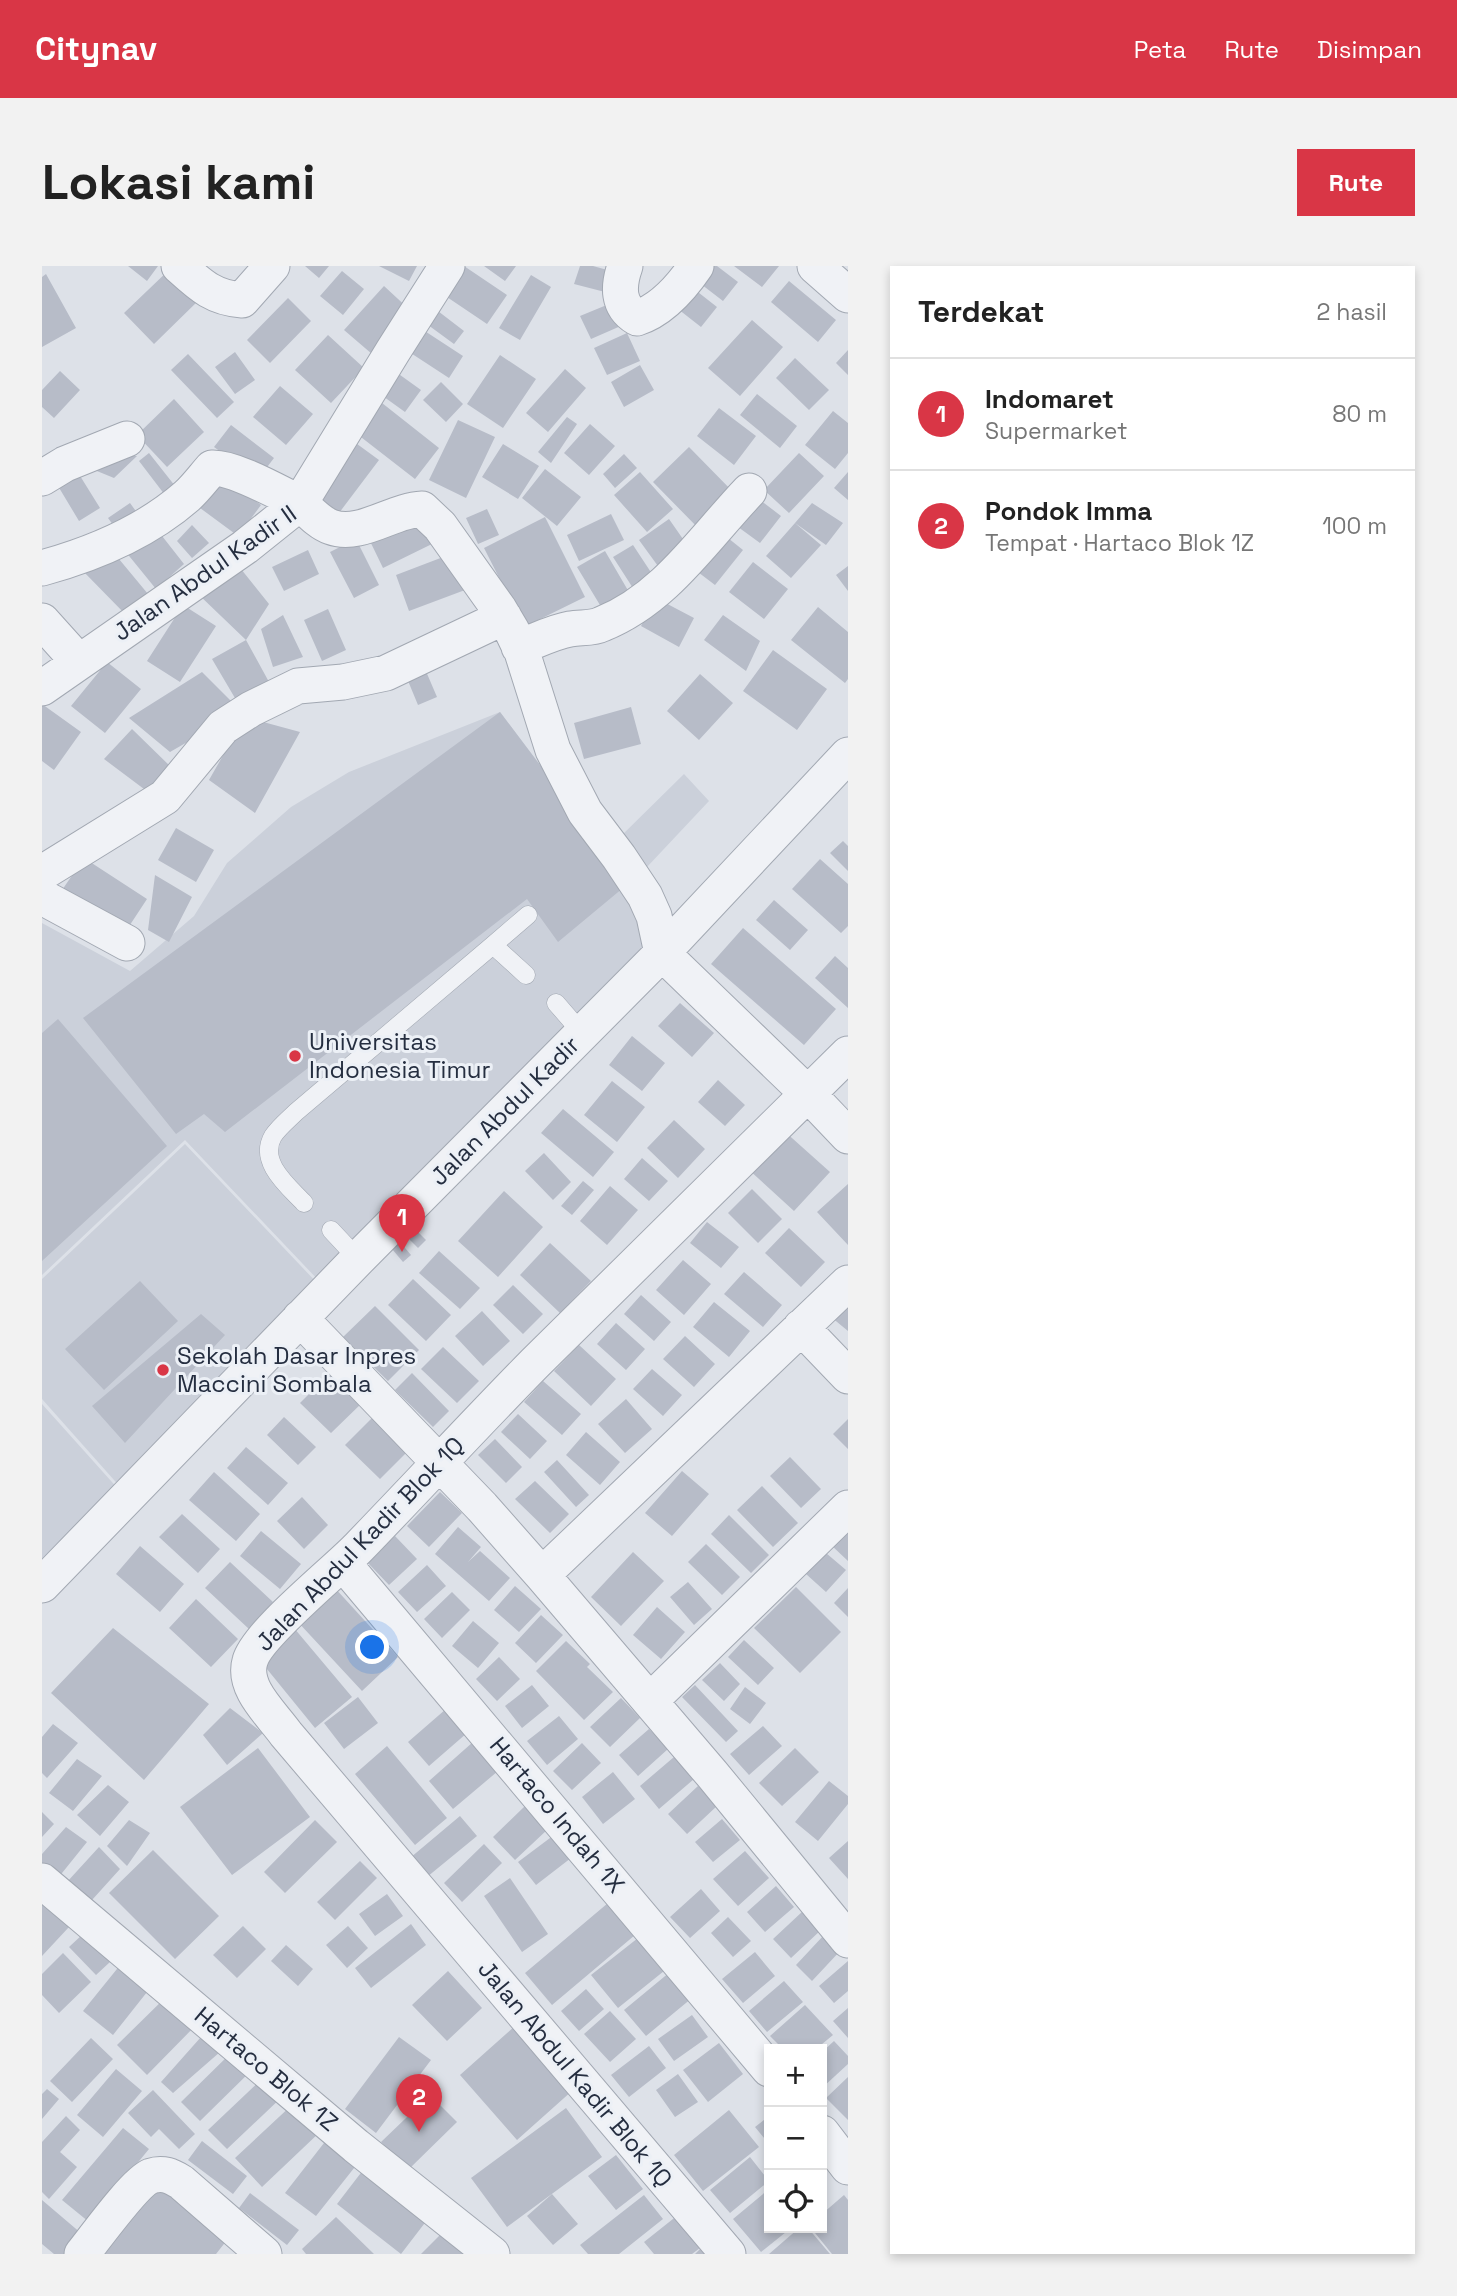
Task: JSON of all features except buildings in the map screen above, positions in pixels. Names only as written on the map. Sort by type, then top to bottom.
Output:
[{"type":"street","points":[[179,266],[201,286],[223,299],[242,300],[272,266]]},
{"type":"street","points":[[42,568],[117,541],[156,519],[187,496],[212,468],[236,474],[300,503],[447,266]]},
{"type":"street","points":[[625,266],[619,291],[628,313],[636,318],[649,314],[663,304],[696,266]]},
{"type":"street","points":[[815,266],[848,295]]},
{"type":"street","points":[[42,478],[65,464],[127,439]]},
{"type":"street","points":[[42,873],[165,797],[223,727],[251,709],[298,686],[343,682],[386,673],[512,632],[601,625],[626,612],[685,565],[716,525],[750,491]]},
{"type":"street","name":"Jalan Abdul Kadir II","points":[[42,688],[245,547],[300,503],[324,524],[343,529],[405,511],[422,509],[440,526],[512,632],[553,750],[585,813],[645,896],[654,916],[662,953]]},
{"type":"street","points":[[42,621],[78,661]]},
{"type":"street","name":"Jalan Abdul Kadir","points":[[42,1585],[300,1318],[662,953],[848,755]]},
{"type":"street","points":[[42,897],[127,943]]},
{"type":"street","points":[[662,953],[848,1136]]},
{"type":"street","name":"Jalan Abdul Kadir Blok 1Q","points":[[728,2254],[286,1734],[254,1691],[247,1676],[250,1659],[261,1643],[343,1563],[535,1364],[848,1054]]},
{"type":"street","points":[[542,1576],[848,1283]]},
{"type":"street","points":[[300,1318],[482,1507],[843,1923]]},
{"type":"street","points":[[801,1326],[848,1376]]},
{"type":"street","points":[[650,1701],[848,1508]]},
{"type":"street","name":"Hartaco Indah 1X","points":[[343,1563],[764,2063]]},
{"type":"street","name":"Hartaco Blok 1Z","points":[[42,1881],[356,2146],[492,2254]]},
{"type":"street","points":[[827,2139],[848,2166]]},
{"type":"street","points":[[82,2254],[142,2180],[160,2174],[170,2175],[181,2182],[264,2254]]},
{"type":"lane","points":[[304,1203],[277,1174],[270,1158],[269,1145],[275,1134],[296,1112],[528,915]]},
{"type":"lane","points":[[494,945],[526,975]]},
{"type":"lane","points":[[556,1003],[582,1032]]},
{"type":"lane","points":[[331,1230],[358,1259]]},
{"type":"shaded area","name":"Universitas Indonesia Timur","points":[[500,712],[639,896],[655,949],[321,1283],[185,1140],[42,1275],[42,923],[130,971],[194,916],[227,863],[291,807],[349,772]]},
{"type":"shaded area","points":[[684,774],[709,801],[647,867],[618,839]]},
{"type":"shaded area","points":[[185,1144],[319,1285],[122,1489],[42,1399],[42,1279]]},
{"type":"shaded area","points":[[42,1404],[120,1491],[42,1573]]},
{"type":"place","name":"Universitas Indonesia Timur","points":[[295,1056]]},
{"type":"place","name":"Indomaret","points":[[402,1252]]},
{"type":"place","name":"Sekolah Dasar Inpres Maccini Sombala","points":[[163,1370]]},
{"type":"place","name":"Pondok Imma","points":[[419,2132]]}]
